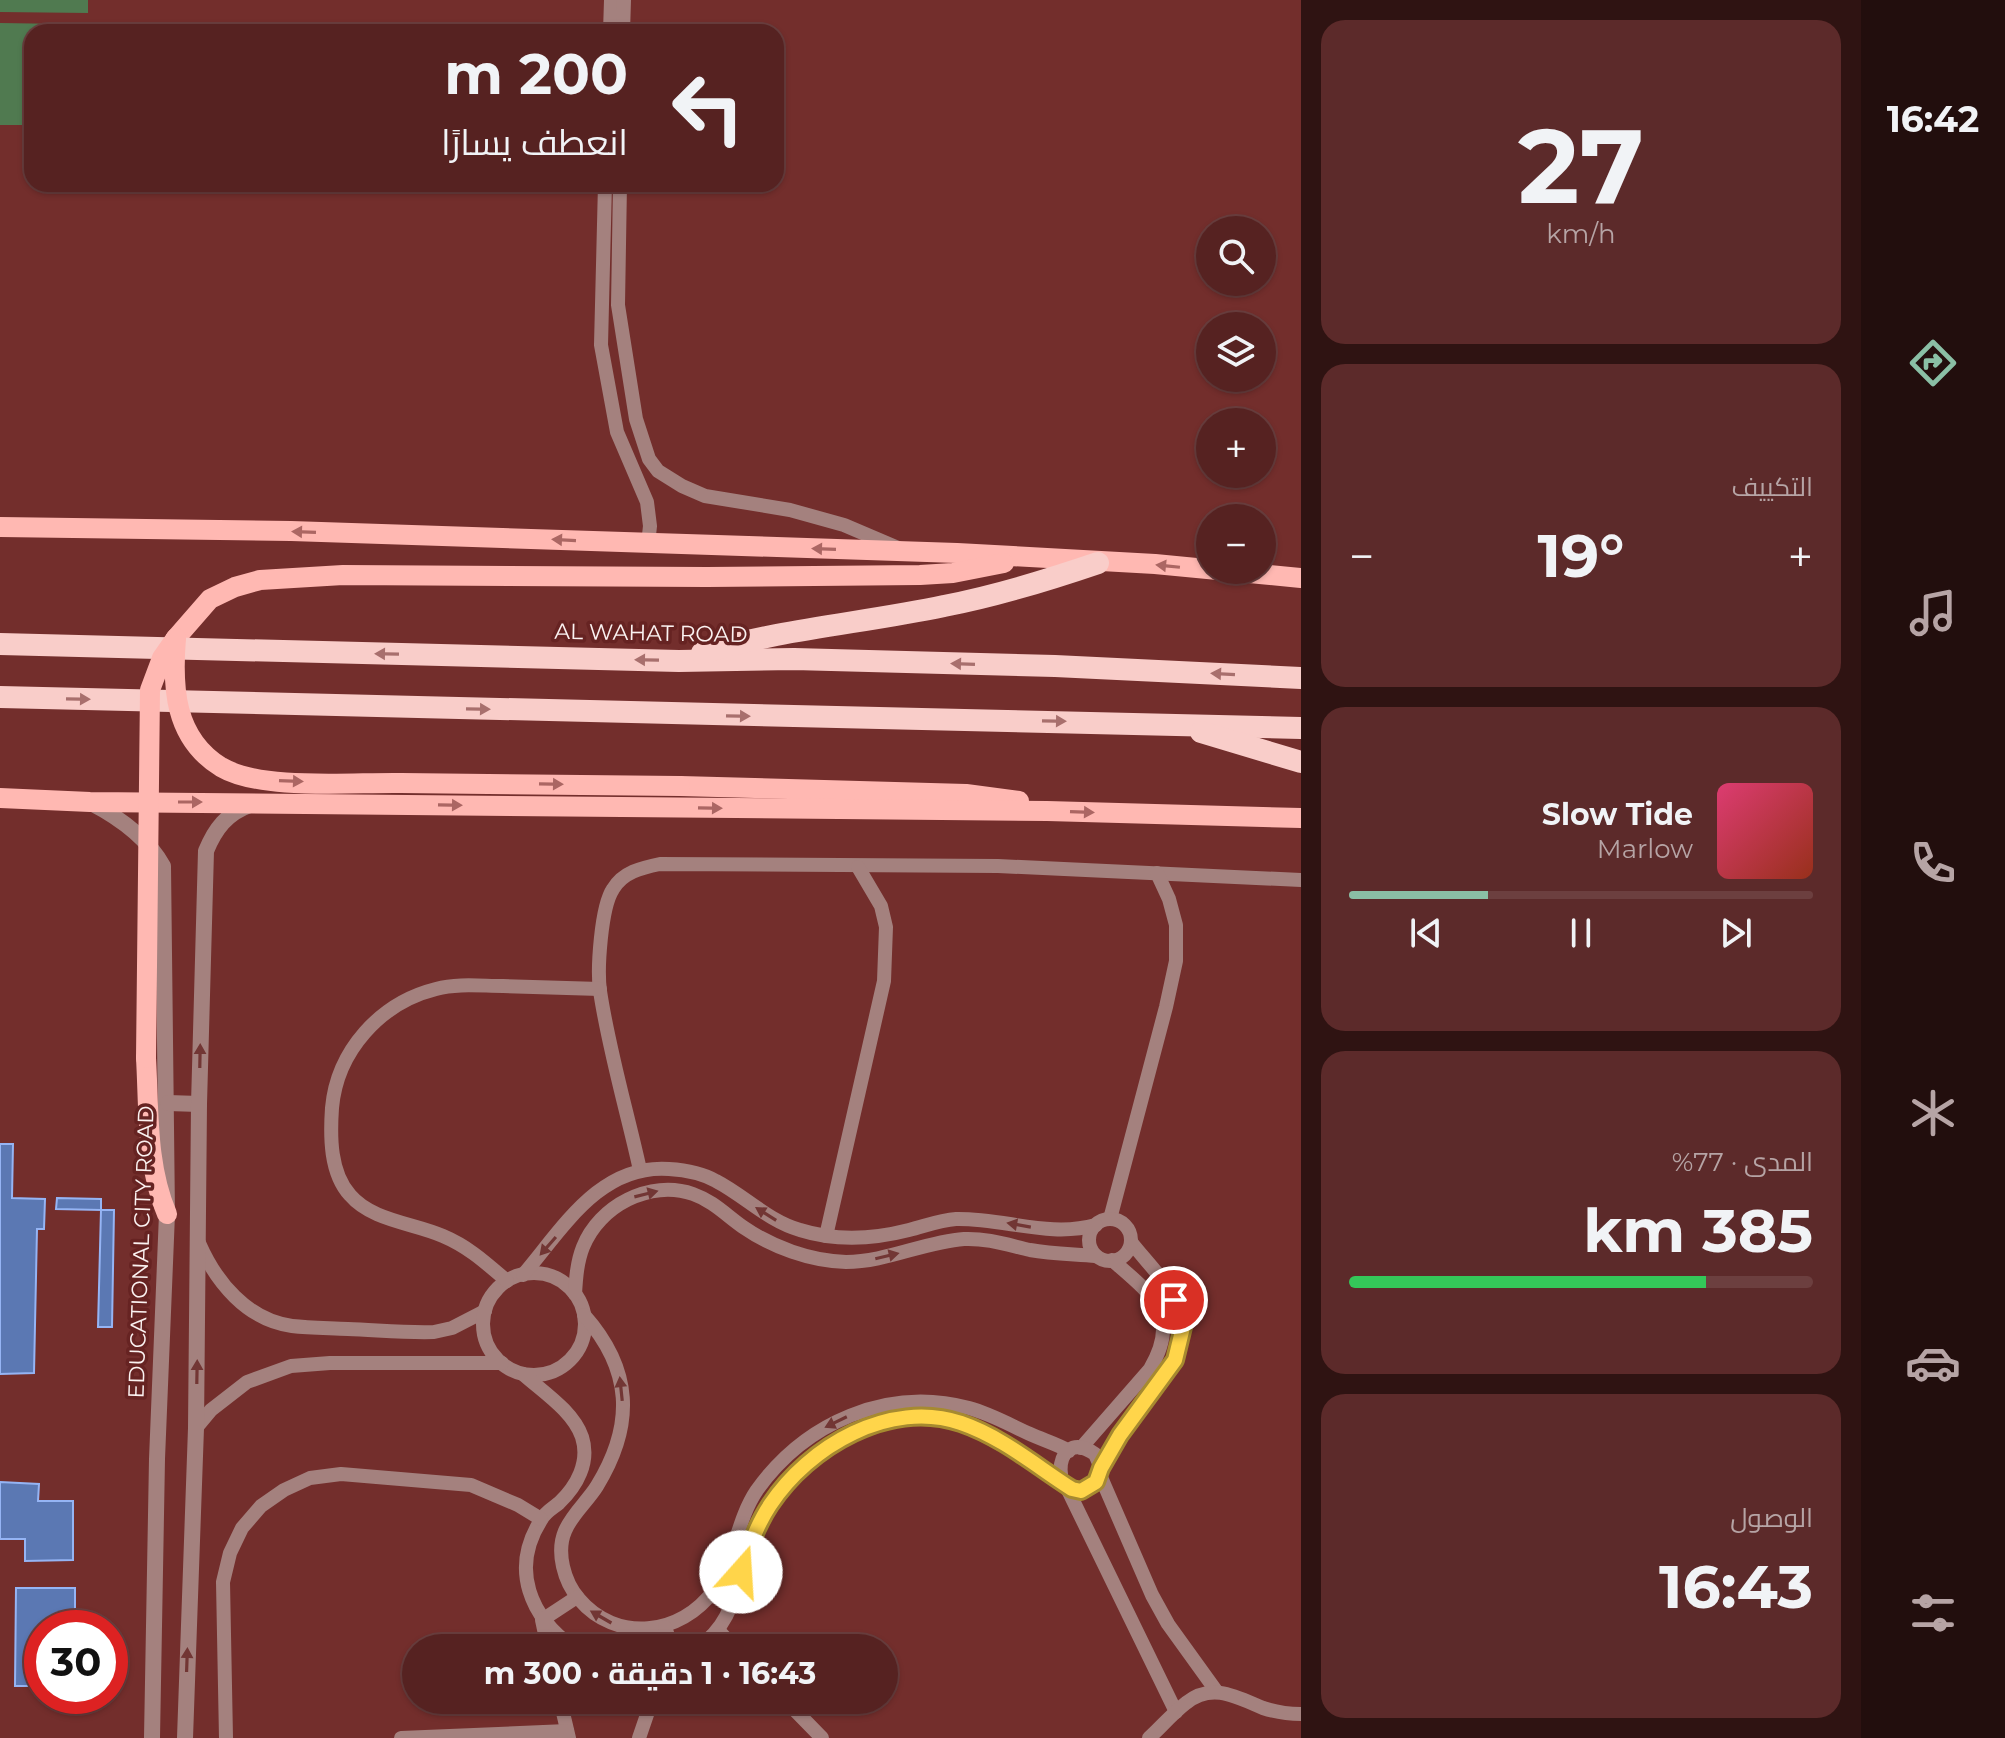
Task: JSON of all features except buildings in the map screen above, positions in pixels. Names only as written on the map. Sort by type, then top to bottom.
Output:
[{"type":"highway","points":[[679,661],[752,640],[975,599],[1098,563]]},
{"type":"highway","name":"AL WAHAT ROAD","points":[[0,644],[679,661],[871,661],[1301,678]]},
{"type":"highway","points":[[0,697],[1301,728]]},
{"type":"highway","points":[[1173,724],[1301,762]]},
{"type":"main road","points":[[0,527],[291,531],[905,551],[1155,564],[1301,578]]},
{"type":"main road","points":[[167,1214],[153,1163],[146,1058],[150,690],[162,658],[210,599],[260,580],[343,575],[707,577],[953,573],[1027,556]]},
{"type":"main road","points":[[176,638],[174,684],[177,706],[184,724],[197,747],[219,766],[243,777],[306,782],[680,786],[966,794],[1031,804],[1047,811]]},
{"type":"main road","points":[[0,798],[90,802],[1047,811],[1301,818]]},
{"type":"street","points":[[610,24],[611,0]]},
{"type":"street","points":[[623,24],[624,0]]},
{"type":"street","points":[[605,192],[601,345],[617,432],[647,502],[650,526],[648,544]]},
{"type":"street","points":[[620,192],[618,305],[636,419],[649,459],[658,471],[705,496],[790,510],[844,525],[905,551]]},
{"type":"street","name":"EDUCATIONAL CITY ROAD","points":[[90,802],[142,836],[163,866],[167,1214],[157,1459],[152,1738]]},
{"type":"street","points":[[185,1738],[196,1428],[199,1104],[206,851],[213,834],[224,820],[256,802]]},
{"type":"street","points":[[640,1170],[600,989],[603,917],[614,886],[626,875],[660,864],[998,866],[1301,880]]},
{"type":"street","points":[[826,1236],[884,981],[886,927],[881,906],[858,867]]},
{"type":"street","points":[[1110,1219],[1176,961],[1176,925],[1157,873]]},
{"type":"street","points":[[507,1281],[472,1250],[442,1235],[378,1214],[349,1195],[340,1180],[331,1139],[335,1088],[345,1061],[359,1038],[391,1009],[413,996],[438,988],[463,985],[600,989]]},
{"type":"street","points":[[168,1103],[199,1104]]},
{"type":"street","points":[[523,1275],[591,1196],[606,1185],[640,1170],[679,1169],[716,1181],[772,1219],[798,1230],[826,1236],[875,1237],[941,1221],[983,1221],[1053,1230],[1096,1225],[1110,1219],[1123,1224],[1131,1242],[1174,1300],[1180,1313],[1181,1340],[1175,1360],[1139,1407],[1089,1488],[1081,1491],[1063,1483],[990,1434],[957,1422],[923,1417],[889,1420],[843,1438],[822,1451],[785,1485],[757,1529],[731,1609],[713,1634]]},
{"type":"street","points":[[706,1200],[716,1181]]},
{"type":"street","points":[[575,1294],[578,1263],[583,1245],[592,1230],[615,1207],[635,1196],[671,1190],[706,1200],[760,1238],[793,1252],[827,1260],[865,1260],[936,1243],[978,1239],[1051,1253],[1112,1260],[1151,1294],[1163,1323],[1163,1339],[1150,1369],[1075,1449],[1061,1459],[1058,1470],[1176,1712]]},
{"type":"street","points":[[978,1239],[983,1221]]},
{"type":"street","points":[[1096,1225],[1089,1240],[1096,1256]]},
{"type":"street","points":[[1112,1260],[1125,1254],[1131,1242]]},
{"type":"street","points":[[199,1243],[209,1266],[224,1287],[243,1304],[265,1317],[289,1325],[434,1332],[461,1324],[485,1311]]},
{"type":"street","points":[[523,1374],[545,1373],[565,1364],[579,1347],[585,1326],[575,1294],[558,1279],[535,1273],[507,1281],[493,1294],[485,1311],[484,1336],[491,1351],[502,1363],[523,1374],[575,1422],[583,1439],[585,1458],[580,1476],[570,1492],[541,1519],[526,1560],[530,1594],[545,1634]]},
{"type":"street","points":[[584,1315],[603,1336],[617,1361],[623,1409],[619,1433],[604,1473],[564,1532],[561,1549],[568,1583],[591,1611],[617,1625],[645,1630],[665,1627],[692,1613],[713,1591],[727,1565],[748,1505],[784,1457],[819,1430],[858,1412],[901,1402],[923,1401],[966,1407],[993,1415],[1075,1449],[1095,1454],[1152,1595],[1168,1624],[1217,1692]]},
{"type":"street","points":[[196,1428],[211,1410],[238,1388],[269,1372],[291,1366],[330,1363],[502,1363]]},
{"type":"street","points":[[771,1473],[775,1482],[785,1485]]},
{"type":"street","points":[[226,1738],[223,1582],[230,1553],[242,1528],[261,1506],[284,1490],[310,1478],[341,1474],[471,1485],[518,1505],[541,1519]]},
{"type":"street","points":[[542,1620],[577,1597]]},
{"type":"street","points":[[542,1620],[555,1634]]},
{"type":"street","points":[[665,1627],[667,1634]]},
{"type":"street","points":[[718,1630],[722,1634]]},
{"type":"street","points":[[1153,1736],[1187,1701],[1202,1694],[1234,1694],[1266,1709],[1301,1714]]},
{"type":"street","points":[[401,1738],[568,1735],[563,1714]]},
{"type":"street","points":[[639,1738],[647,1714]]},
{"type":"street","points":[[799,1714],[822,1738]]},
{"type":"green space","points":[[0,0],[88,0],[88,13],[0,12]]},
{"type":"green space","points":[[0,23],[66,24],[24,24],[24,125],[0,125]]},
{"type":"route","points":[[741,1572],[758,1526],[785,1485],[822,1451],[843,1438],[889,1420],[923,1417],[957,1422],[990,1434],[1072,1489],[1081,1491],[1089,1488],[1096,1482],[1120,1435],[1175,1360],[1183,1327],[1174,1300]]}]
